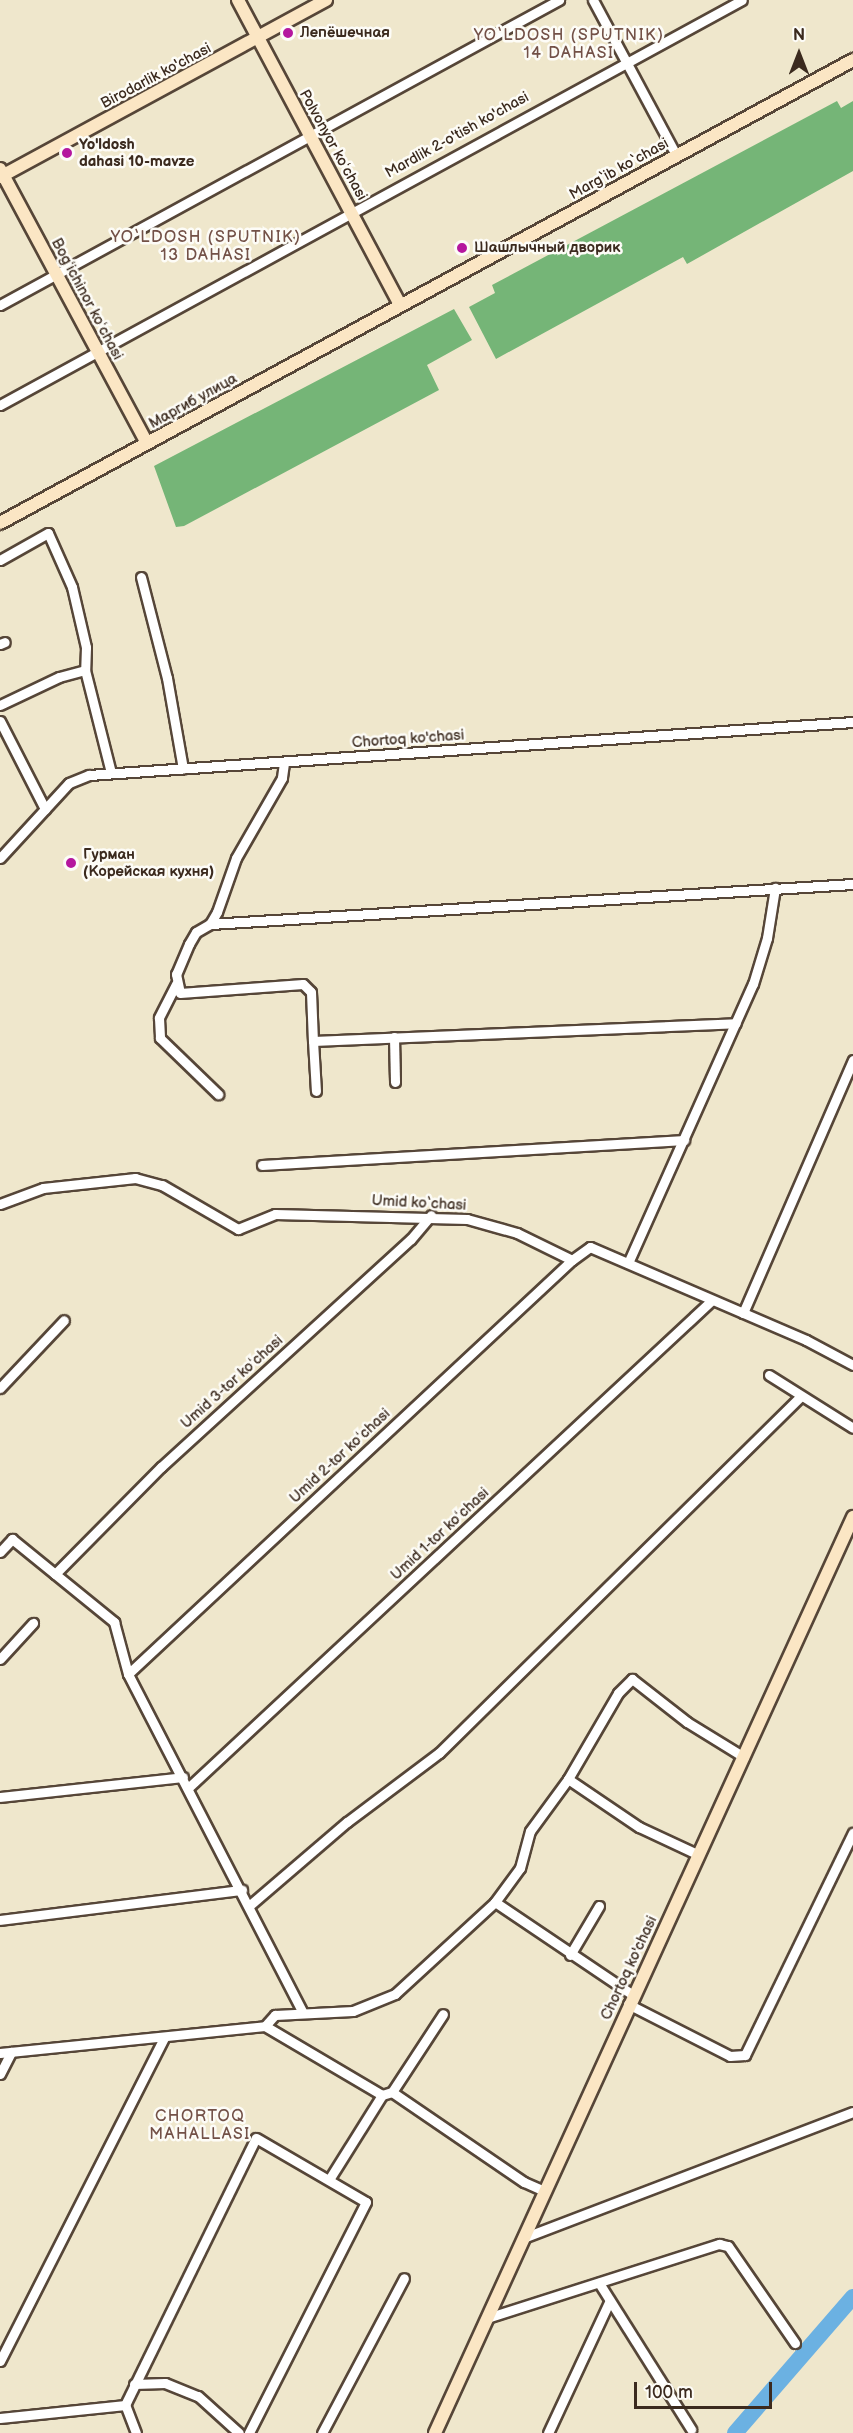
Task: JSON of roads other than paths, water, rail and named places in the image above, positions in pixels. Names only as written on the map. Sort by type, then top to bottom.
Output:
[{"type":"street","name":"Polvonyor koʻchasi","points":[[237,0],[400,305]]},
{"type":"street","name":"Birodarlik ko'chasi","points":[[1,174],[326,0]]},
{"type":"street","points":[[0,305],[559,0]]},
{"type":"street","points":[[593,0],[676,155]]},
{"type":"street","name":"Mardlik 2-o'tish ko'chasi","points":[[0,405],[351,210],[742,0]]},
{"type":"street","name":"Marg‘ib ko‘chasi","points":[[400,305],[853,60]]},
{"type":"street","name":"Bogʻichinor koʻchasi","points":[[1,174],[147,443]]},
{"type":"street","name":"Маргиб улица","points":[[0,523],[400,305]]},
{"type":"street","points":[[0,560],[48,534],[72,587],[86,647],[85,670],[111,773]]},
{"type":"street","points":[[141,578],[167,678],[183,769]]},
{"type":"street","points":[[0,705],[59,677],[85,670]]},
{"type":"street","points":[[0,721],[45,809]]},
{"type":"street","name":"Chortoq ko'chasi","points":[[0,858],[74,779],[111,773],[284,763],[853,722]]},
{"type":"street","points":[[210,924],[236,858],[282,778],[284,763]]},
{"type":"street","points":[[218,1094],[159,1038],[159,1018],[176,984],[194,935],[210,924],[853,884]]},
{"type":"street","points":[[628,1263],[736,1023],[767,938],[775,888]]},
{"type":"street","points":[[176,984],[185,994],[303,984],[311,992],[316,1091]]},
{"type":"street","points":[[313,1041],[736,1023]]},
{"type":"street","points":[[394,1037],[396,1082]]},
{"type":"street","points":[[743,1313],[853,1060]]},
{"type":"street","points":[[262,1165],[684,1140]]},
{"type":"street","name":"Umid ko‘chasi","points":[[0,1204],[43,1188],[135,1178],[162,1185],[238,1229],[275,1214],[431,1215],[468,1219],[517,1233],[572,1260]]},
{"type":"street","name":"Umid 3-tor koʻchasi","points":[[55,1574],[161,1467],[431,1215]]},
{"type":"street","points":[[572,1260],[589,1246],[743,1313],[853,1365]]},
{"type":"street","name":"Umid 2-tor koʻchasi","points":[[128,1674],[572,1260]]},
{"type":"street","name":"Umid 1-tor koʻchasi","points":[[188,1788],[711,1301]]},
{"type":"street","points":[[0,1388],[64,1320]]},
{"type":"street","points":[[769,1376],[853,1428]]},
{"type":"street","points":[[250,1905],[348,1822],[439,1753],[801,1396]]},
{"type":"street","name":"Chortoq ko'chasi","points":[[435,2433],[630,1999],[699,1855],[853,1517]]},
{"type":"street","points":[[0,1552],[12,1539],[114,1622],[128,1674],[250,1905],[302,2011],[308,2016],[353,2011],[395,1994],[495,1902],[520,1868],[530,1831],[568,1779],[618,1693],[632,1679],[687,1722],[744,1757]]},
{"type":"street","points":[[0,1659],[33,1623]]},
{"type":"street","points":[[0,1797],[183,1777]]},
{"type":"street","points":[[568,1779],[639,1827],[699,1855]]},
{"type":"street","points":[[495,1902],[630,1999],[730,2056],[745,2055],[853,1833]]},
{"type":"street","points":[[0,1920],[242,1890]]},
{"type":"street","points":[[570,1955],[599,1906]]},
{"type":"street","points":[[264,2026],[275,2015],[302,2011]]},
{"type":"street","points":[[330,2178],[382,2095],[392,2092],[443,2014]]},
{"type":"street","points":[[0,2053],[264,2026],[382,2095]]},
{"type":"street","points":[[0,2361],[164,2038]]},
{"type":"street","points":[[0,2074],[10,2052]]},
{"type":"street","points":[[392,2092],[517,2177],[544,2191]]},
{"type":"street","points":[[523,2238],[853,2112]]},
{"type":"street","points":[[136,2433],[125,2405],[256,2138],[330,2178],[366,2202],[249,2433]]},
{"type":"street","points":[[487,2318],[719,2244],[728,2246],[795,2343]]},
{"type":"street","points":[[322,2433],[404,2278]]},
{"type":"street","points":[[599,2283],[691,2428]]},
{"type":"street","points":[[548,2433],[609,2302]]},
{"type":"street","points":[[134,2384],[165,2383],[198,2396],[239,2433]]},
{"type":"street","points":[[0,2418],[125,2405]]},
{"type":"waterway","points":[[735,2433],[853,2297]]},
{"type":"place","name":"Лепёшечная","points":[[288,33]]},
{"type":"place","name":"Yo'ldosh dahasi 10-mavze","points":[[67,153]]},
{"type":"place","name":"Шашлычный дворик","points":[[462,248]]},
{"type":"place","name":"Гурман (Корейская кухня)","points":[[71,863]]},
{"type":"district","name":"YO‘LDOSH (SPUTNIK) 14 DAHASI","points":[[569,45]]},
{"type":"district","name":"YO‘LDOSH (SPUTNIK) 13 DAHASI","points":[[206,247]]},
{"type":"district","name":"CHORTOQ MAHALLASI","points":[[200,2126]]}]
